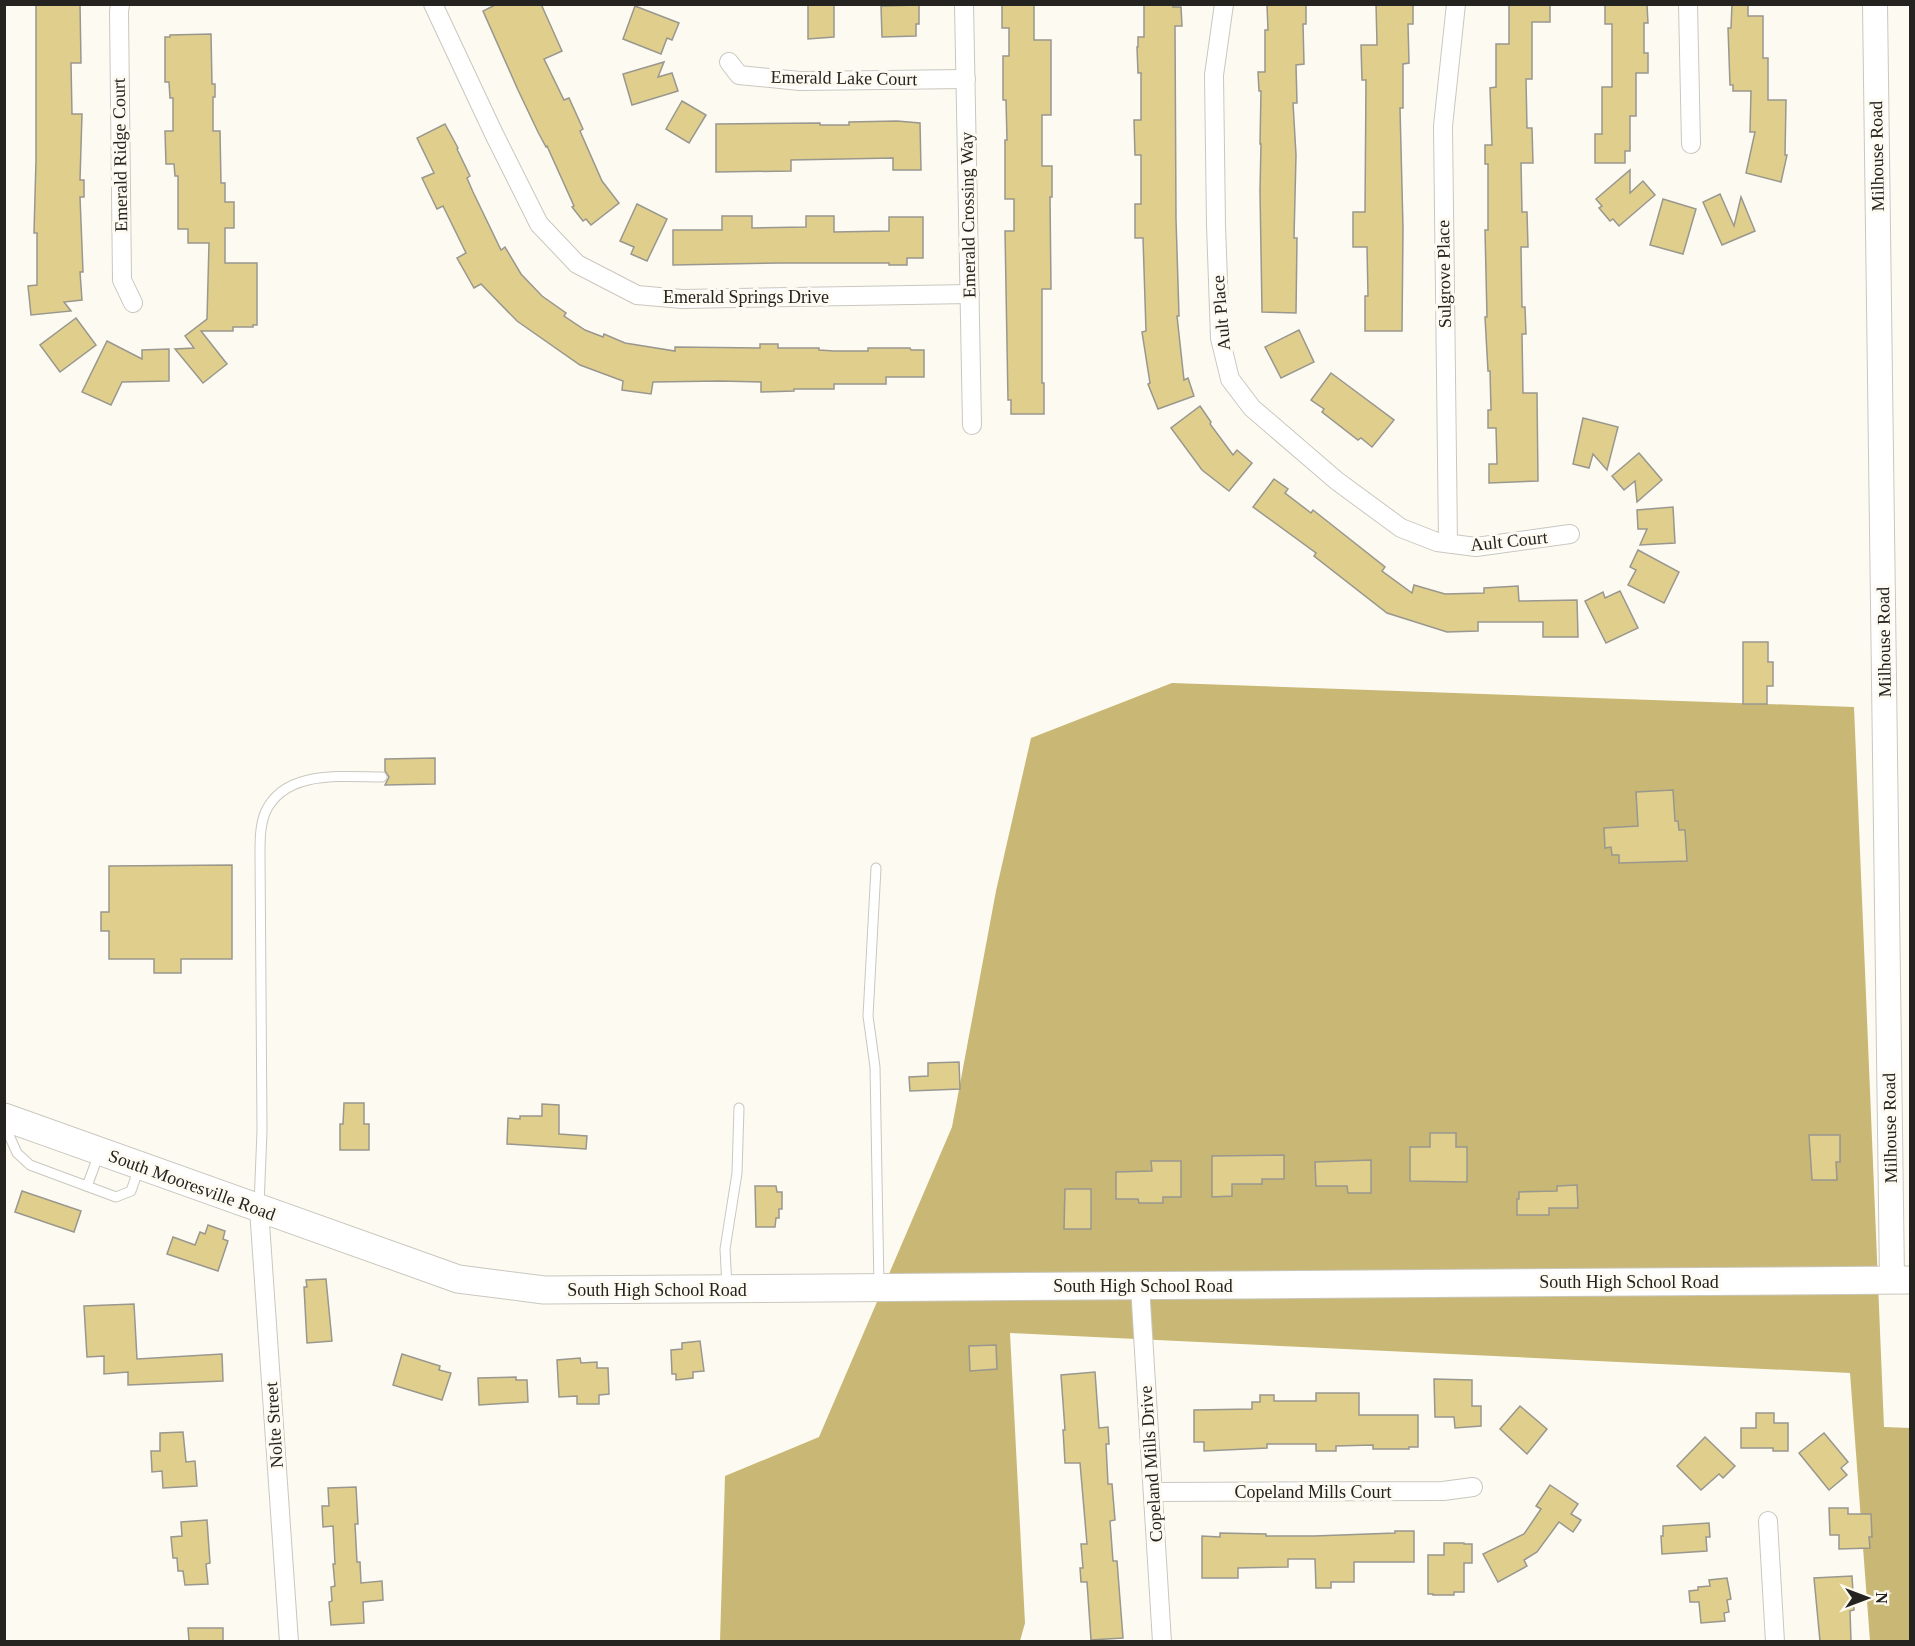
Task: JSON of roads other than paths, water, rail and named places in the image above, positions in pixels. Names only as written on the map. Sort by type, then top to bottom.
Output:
[{"type":"main road","name":"South Mooresville Road","points":[[4,1117],[380,1252]]},
{"type":"main road","name":"South High School Road","points":[[380,1252],[458,1279],[504,1286],[566,1291],[1902,1280]]},
{"type":"street","name":"Emerald Ridge Court","points":[[120,4],[122,280],[133,303]]},
{"type":"street","name":"Emerald Springs Drive","points":[[433,4],[539,224],[577,264],[637,294],[682,299],[970,294]]},
{"type":"street","name":"Emerald Crossing Way","points":[[964,4],[972,425]]},
{"type":"street","name":"Ault Place","points":[[1224,4],[1214,75],[1216,225],[1220,338],[1230,379],[1252,408],[1337,481],[1401,528],[1437,542],[1448,543]]},
{"type":"street","name":"Sulgrove Place","points":[[1448,543],[1443,126],[1456,4]]},
{"type":"street","points":[[1688,4],[1691,144]]},
{"type":"street","name":"Milhouse Road","points":[[1875,4],[1902,1280]]},
{"type":"street","name":"Emerald Lake Court","points":[[729,62],[739,75],[800,81],[966,79]]},
{"type":"street","name":"Ault Court","points":[[1448,543],[1476,547],[1570,534]]},
{"type":"street","name":"Nolte Street","points":[[259,1209],[289,1641]]},
{"type":"street","name":"Copeland Mills Drive","points":[[1140,1286],[1162,1641]]},
{"type":"street","name":"Copeland Mills Court","points":[[1154,1492],[1443,1491],[1473,1487]]},
{"type":"street","points":[[1768,1521],[1775,1641]]},
{"type":"lane","points":[[259,1209],[262,1131],[260,829],[265,813],[279,794],[289,787],[314,778],[382,777]]},
{"type":"lane","points":[[876,868],[868,1016],[874,1067],[879,1288]]},
{"type":"lane","points":[[727,1290],[726,1249],[737,1173],[739,1108]]},
{"type":"lane","points":[[4,1124],[17,1153],[30,1165],[116,1197],[131,1191],[140,1166]]},
{"type":"lane","points":[[87,1186],[100,1152]]}]
